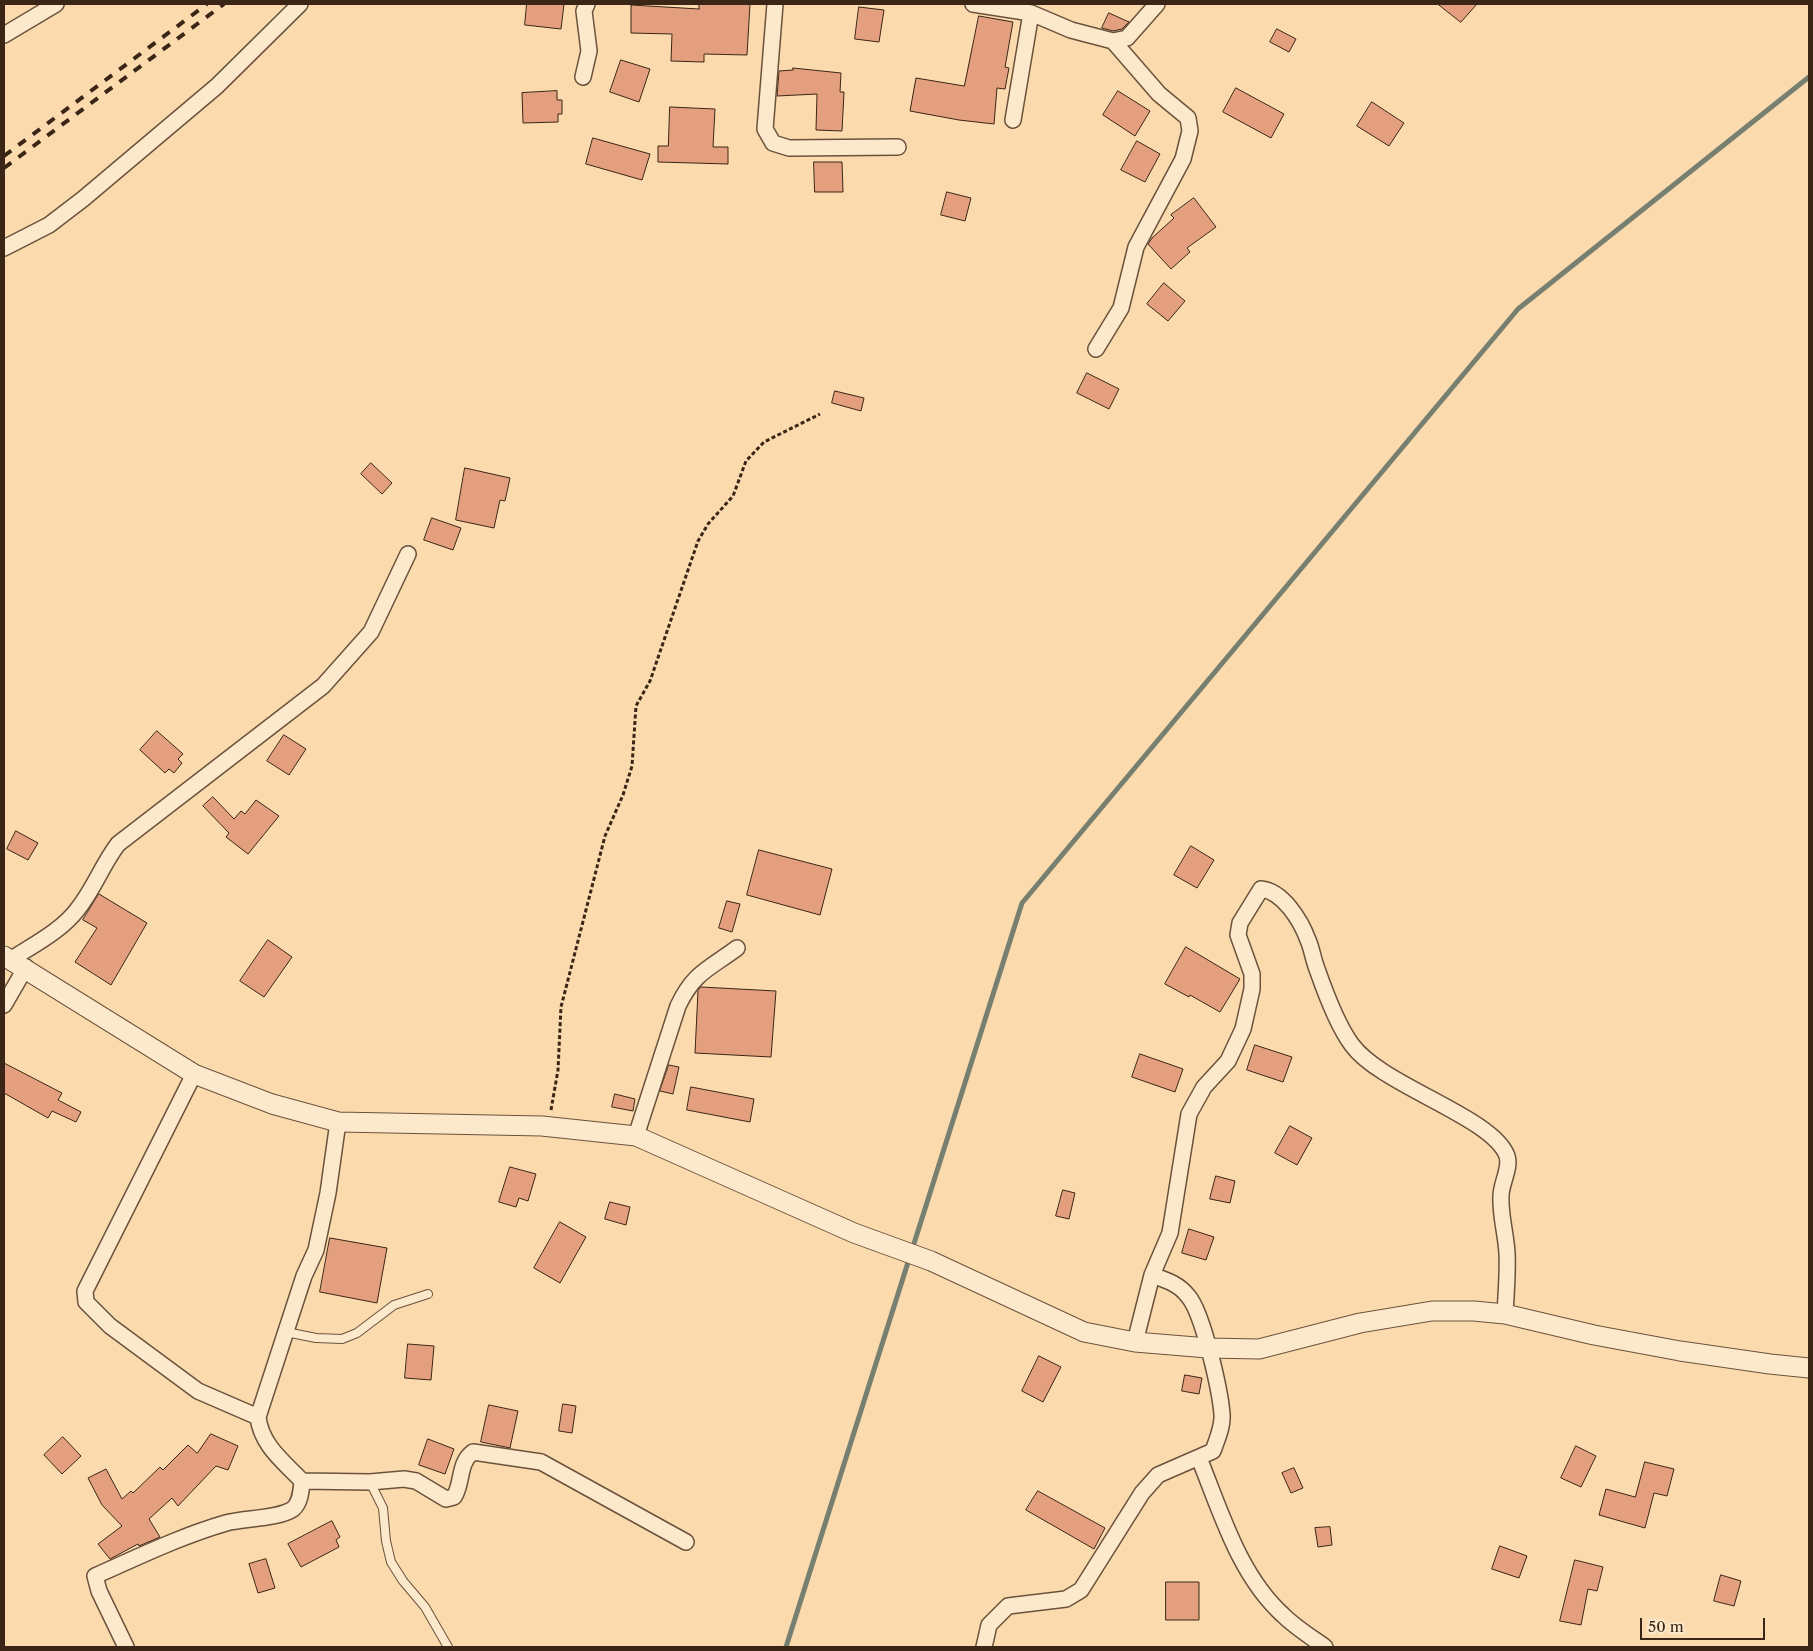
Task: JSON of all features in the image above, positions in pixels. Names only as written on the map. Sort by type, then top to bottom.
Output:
[{"type":"street","points":[[4,35],[56,4]]},
{"type":"street","points":[[4,248],[49,225],[83,199],[217,86],[300,4]]},
{"type":"street","points":[[583,77],[589,51],[584,11],[587,4]]},
{"type":"street","points":[[775,4],[766,129],[773,143],[789,148],[898,147]]},
{"type":"street","points":[[973,4],[1031,13],[1071,30],[1113,42],[1127,38],[1157,4]]},
{"type":"street","points":[[1012,120],[1031,13]]},
{"type":"street","points":[[1096,349],[1121,308],[1136,247],[1183,159],[1190,131],[1188,118],[1159,94],[1113,42]]},
{"type":"street","points":[[4,1005],[14,961],[55,931],[76,912],[94,887],[104,863],[118,844],[324,686],[370,632],[408,554]]},
{"type":"street","points":[[1135,1342],[1152,1275],[1170,1233],[1189,1114],[1204,1087],[1228,1061],[1243,1029],[1252,989],[1252,974],[1238,935],[1240,923],[1261,889],[1268,890],[1279,897],[1297,919],[1308,939],[1316,968],[1350,1043],[1364,1059],[1390,1077],[1483,1129],[1500,1144],[1507,1156],[1508,1166],[1501,1196],[1507,1254],[1506,1314]]},
{"type":"street","points":[[636,1136],[678,1006],[687,986],[698,974],[737,948]]},
{"type":"street","points":[[14,961],[194,1074],[272,1104],[338,1122],[549,1127],[636,1136],[854,1233],[929,1260],[1084,1332],[1135,1342],[1208,1348],[1259,1348],[1360,1323],[1432,1311],[1474,1310],[1506,1314],[1594,1335],[1680,1351],[1809,1368]]},
{"type":"street","points":[[194,1074],[85,1291],[86,1302],[110,1326],[198,1392],[258,1417]]},
{"type":"street","points":[[338,1122],[328,1193],[316,1250],[304,1276],[258,1417],[259,1428],[265,1442],[302,1481],[370,1482],[404,1478],[416,1481],[446,1499],[454,1497],[457,1492],[464,1463],[473,1452],[541,1462],[686,1542]]},
{"type":"street","points":[[984,1647],[989,1625],[1008,1606],[1066,1599],[1081,1590],[1142,1493],[1158,1475],[1213,1451],[1220,1434],[1222,1414],[1201,1319],[1189,1296],[1172,1282],[1152,1275]]},
{"type":"street","points":[[1199,1458],[1243,1563],[1254,1582],[1282,1615],[1325,1647]]},
{"type":"street","points":[[126,1647],[99,1591],[95,1576],[199,1532],[227,1523],[293,1509],[300,1500],[302,1481]]},
{"type":"lane","points":[[286,1332],[316,1338],[342,1339],[357,1333],[394,1305],[428,1294]]},
{"type":"lane","points":[[370,1482],[383,1508],[386,1541],[391,1562],[403,1581],[425,1607],[448,1647]]},
{"type":"path","points":[[549,1127],[558,1070],[560,1007],[605,836],[623,795],[632,766],[636,706],[650,681],[698,541],[708,524],[733,496],[746,461],[764,442],[820,414]]},
{"type":"building","points":[[527,4],[564,4],[561,29],[525,25]]},
{"type":"building","points":[[699,4],[750,4],[747,55],[704,54],[704,62],[671,61],[672,34],[631,33],[631,5],[699,9]]},
{"type":"building","points":[[1438,4],[1477,4],[1461,22]]},
{"type":"building","points":[[859,7],[884,10],[879,42],[855,39]]},
{"type":"building","points":[[1109,13],[1129,22],[1122,29],[1113,31],[1102,28]]},
{"type":"building","points":[[979,16],[1013,22],[1005,67],[1009,68],[1005,89],[997,88],[994,124],[910,111],[916,78],[964,86]]},
{"type":"building","points":[[1277,29],[1296,39],[1289,52],[1270,42]]},
{"type":"building","points":[[621,60],[650,69],[639,102],[610,92]]},
{"type":"building","points":[[793,68],[841,73],[840,92],[844,92],[842,131],[816,130],[817,94],[777,96],[779,71],[793,70]]},
{"type":"building","points":[[1236,88],[1284,114],[1271,138],[1223,112]]},
{"type":"building","points":[[557,91],[557,100],[562,100],[562,114],[558,114],[558,122],[523,123],[522,93]]},
{"type":"building","points":[[1118,91],[1150,111],[1135,136],[1103,115]]},
{"type":"building","points":[[1372,102],[1404,123],[1389,146],[1357,126]]},
{"type":"building","points":[[670,107],[715,109],[713,147],[728,147],[728,164],[658,162],[658,146],[668,146]]},
{"type":"building","points":[[593,138],[650,154],[642,180],[586,164]]},
{"type":"building","points":[[1137,141],[1160,154],[1145,182],[1121,170]]},
{"type":"building","points":[[814,162],[842,162],[843,192],[815,192]]},
{"type":"building","points":[[947,192],[971,198],[965,221],[941,215]]},
{"type":"building","points":[[1194,198],[1216,227],[1187,248],[1190,252],[1171,269],[1148,244],[1174,218],[1171,215]]},
{"type":"building","points":[[1164,283],[1185,301],[1168,321],[1147,304]]},
{"type":"building","points":[[1087,373],[1119,389],[1109,409],[1077,393]]},
{"type":"building","points":[[835,391],[864,398],[861,411],[832,403]]},
{"type":"building","points":[[371,463],[392,483],[382,494],[361,474]]},
{"type":"building","points":[[465,468],[510,478],[505,501],[500,500],[494,528],[456,520]]},
{"type":"building","points":[[432,518],[461,528],[453,550],[424,540]]},
{"type":"building","points":[[157,731],[183,754],[178,759],[182,763],[174,773],[169,769],[165,773],[140,750]]},
{"type":"building","points":[[284,735],[306,749],[289,775],[267,761]]},
{"type":"building","points":[[213,797],[234,819],[241,811],[245,814],[256,800],[279,816],[248,854],[226,837],[229,833],[203,806]]},
{"type":"building","points":[[16,831],[38,843],[28,860],[7,849]]},
{"type":"building","points":[[1191,846],[1214,860],[1197,888],[1174,875]]},
{"type":"building","points":[[759,850],[832,869],[820,915],[747,895]]},
{"type":"building","points":[[99,894],[147,923],[111,985],[75,962],[97,928],[83,920]]},
{"type":"building","points":[[727,901],[740,904],[732,932],[719,928]]},
{"type":"building","points":[[268,940],[292,957],[264,997],[240,981]]},
{"type":"building","points":[[1186,947],[1240,979],[1220,1012],[1190,995],[1189,997],[1165,984]]},
{"type":"building","points":[[701,987],[776,991],[771,1057],[695,1053],[698,991]]},
{"type":"building","points":[[1255,1045],[1292,1057],[1283,1082],[1247,1070]]},
{"type":"building","points":[[1140,1054],[1183,1069],[1175,1092],[1132,1077]]},
{"type":"building","points":[[4,1063],[62,1093],[58,1100],[81,1112],[76,1122],[52,1111],[48,1118],[4,1093]]},
{"type":"building","points":[[669,1065],[679,1067],[673,1094],[660,1091]]},
{"type":"building","points":[[691,1087],[754,1099],[750,1122],[687,1110]]},
{"type":"building","points":[[615,1094],[635,1099],[633,1111],[612,1107]]},
{"type":"building","points":[[1290,1126],[1312,1138],[1297,1165],[1275,1153]]},
{"type":"building","points":[[510,1167],[536,1174],[528,1201],[519,1198],[516,1207],[499,1202]]},
{"type":"building","points":[[1216,1176],[1235,1181],[1230,1203],[1210,1199]]},
{"type":"building","points":[[1063,1190],[1075,1193],[1069,1219],[1056,1216]]},
{"type":"building","points":[[610,1202],[630,1207],[626,1225],[605,1219]]},
{"type":"building","points":[[560,1222],[586,1237],[560,1283],[534,1268]]},
{"type":"building","points":[[1189,1229],[1214,1237],[1206,1260],[1182,1253]]},
{"type":"building","points":[[330,1238],[387,1248],[377,1303],[320,1292]]},
{"type":"building","points":[[408,1344],[434,1346],[431,1380],[405,1378]]},
{"type":"building","points":[[1039,1356],[1061,1367],[1043,1402],[1022,1391]]},
{"type":"building","points":[[1185,1375],[1202,1378],[1199,1394],[1182,1391]]},
{"type":"building","points":[[563,1404],[576,1406],[572,1433],[559,1431]]},
{"type":"building","points":[[489,1405],[518,1411],[510,1448],[481,1442]]},
{"type":"building","points":[[211,1434],[238,1446],[228,1470],[216,1466],[178,1506],[172,1498],[149,1519],[160,1537],[139,1546],[138,1544],[110,1559],[98,1544],[122,1526],[102,1505],[88,1478],[106,1469],[122,1499],[131,1491],[133,1493],[160,1467],[163,1470],[188,1445],[197,1453]]},
{"type":"building","points":[[63,1437],[81,1456],[62,1474],[44,1455]]},
{"type":"building","points":[[428,1439],[454,1449],[445,1474],[419,1465]]},
{"type":"building","points":[[1576,1446],[1596,1456],[1581,1487],[1561,1478]]},
{"type":"building","points":[[1645,1462],[1674,1469],[1667,1496],[1654,1493],[1645,1528],[1599,1515],[1606,1489],[1635,1497]]},
{"type":"building","points":[[1294,1468],[1303,1488],[1291,1493],[1282,1473]]},
{"type":"building","points":[[1038,1491],[1105,1528],[1094,1549],[1026,1510]]},
{"type":"building","points":[[332,1521],[340,1537],[336,1540],[339,1547],[301,1567],[288,1544]]},
{"type":"building","points":[[1330,1527],[1332,1545],[1318,1547],[1315,1528]]},
{"type":"building","points":[[1500,1546],[1527,1556],[1519,1578],[1492,1569]]},
{"type":"building","points":[[266,1559],[275,1588],[258,1593],[249,1564]]},
{"type":"building","points":[[1575,1560],[1603,1567],[1597,1591],[1588,1589],[1581,1625],[1560,1621]]},
{"type":"building","points":[[1721,1575],[1741,1581],[1734,1606],[1714,1601]]},
{"type":"building","points":[[1166,1582],[1199,1582],[1199,1620],[1166,1620]]},
{"type":"waterway","points":[[786,1647],[1022,903],[1518,309],[1809,77]]},
{"type":"railway","points":[[4,156],[207,4]]},
{"type":"railway","points":[[4,168],[224,4]]}]
